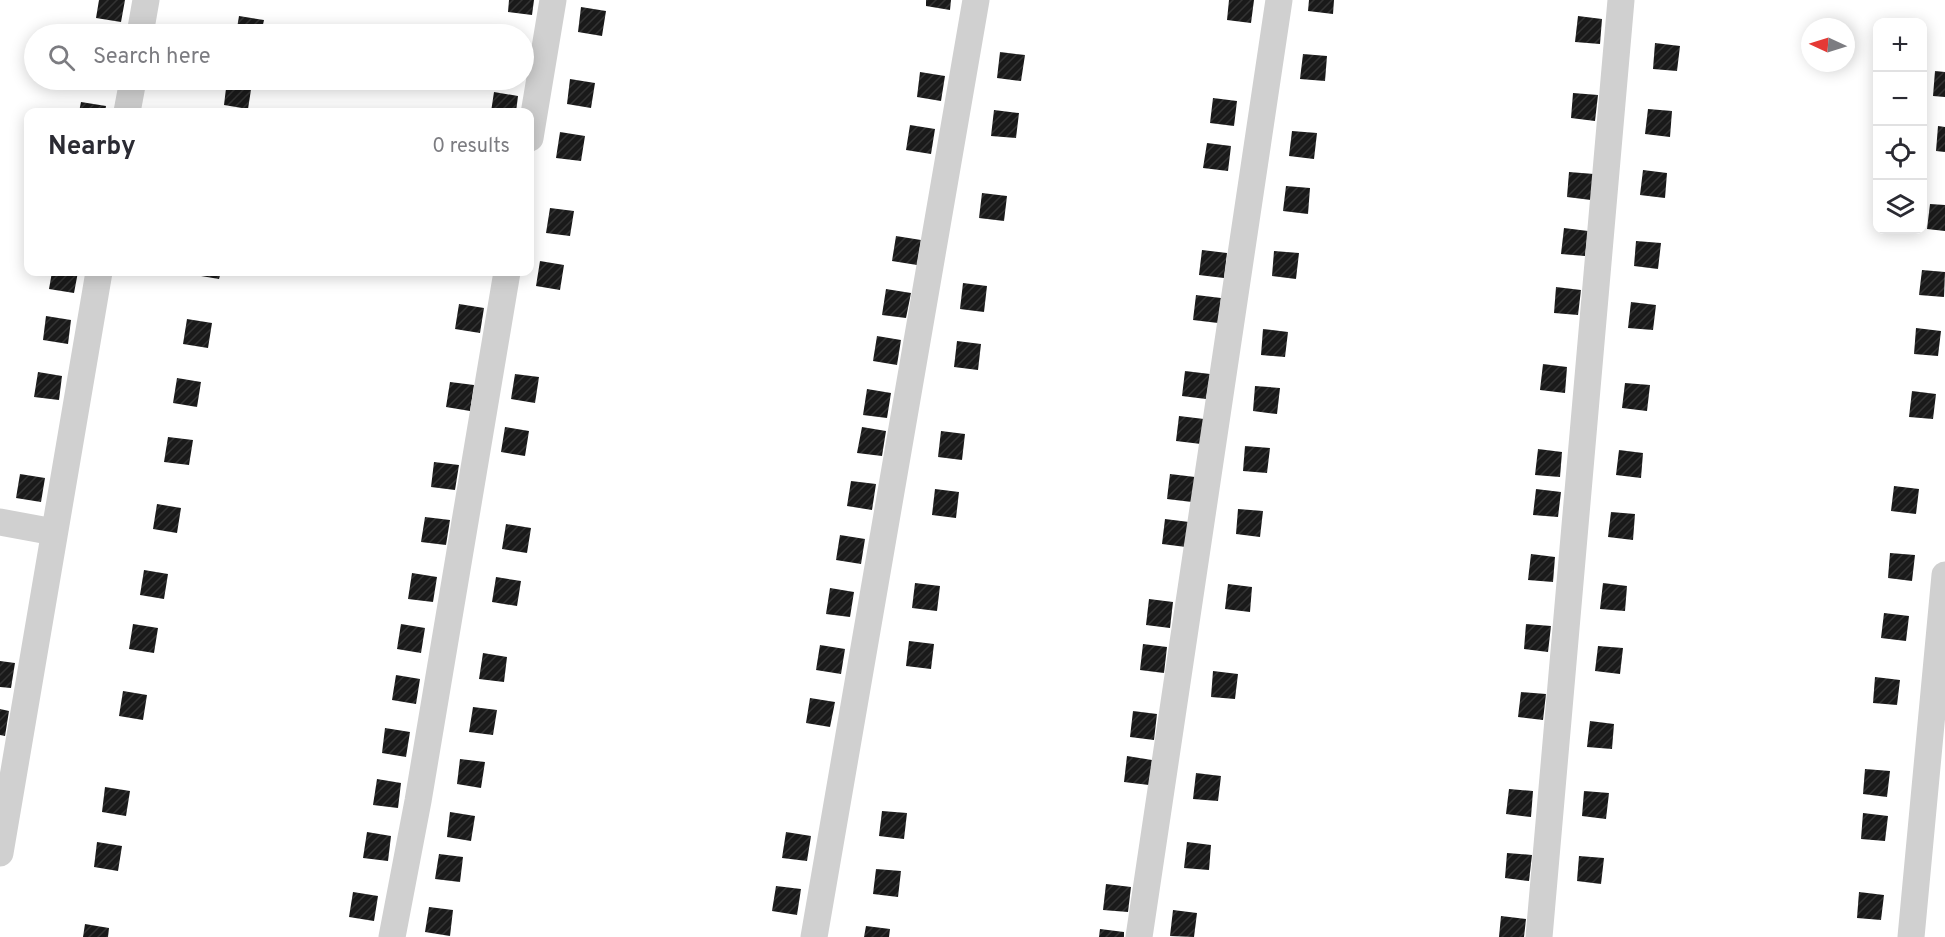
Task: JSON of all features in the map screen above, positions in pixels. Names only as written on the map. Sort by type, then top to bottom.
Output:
[{"type":"street","points":[[142,24],[146,0]]},
{"type":"street","points":[[534,114],[553,0]]},
{"type":"street","points":[[814,937],[976,0]]},
{"type":"street","points":[[1139,937],[1279,0]]},
{"type":"street","points":[[1539,937],[1621,0]]},
{"type":"street","points":[[128,108],[131,90]]},
{"type":"street","points":[[0,853],[8,758],[54,532],[98,276]]},
{"type":"street","points":[[392,937],[418,801],[506,276]]},
{"type":"street","points":[[0,522],[54,532]]},
{"type":"street","points":[[1911,937],[1945,575]]},
{"type":"building","points":[[99,0],[125,0],[121,22],[96,18]]},
{"type":"building","points":[[509,0],[534,0],[532,15],[508,12]]},
{"type":"building","points":[[926,0],[951,0],[950,10],[926,6]]},
{"type":"building","points":[[1229,0],[1254,0],[1251,23],[1227,20]]},
{"type":"building","points":[[1309,0],[1334,0],[1333,14],[1308,11]]},
{"type":"building","points":[[581,7],[606,11],[602,36],[578,32]]},
{"type":"building","points":[[239,16],[264,20],[263,24],[238,24]]},
{"type":"building","points":[[1578,16],[1602,19],[1600,44],[1575,42]]},
{"type":"building","points":[[1655,43],[1680,46],[1677,71],[1653,69]]},
{"type":"building","points":[[1000,52],[1025,55],[1021,81],[997,78]]},
{"type":"building","points":[[1303,54],[1327,56],[1325,81],[1300,79]]},
{"type":"building","points":[[1935,71],[1945,72],[1945,97],[1933,96]]},
{"type":"building","points":[[920,72],[945,76],[941,101],[917,97]]},
{"type":"building","points":[[570,79],[595,83],[591,108],[567,104]]},
{"type":"building","points":[[226,90],[251,90],[248,108],[224,105]]},
{"type":"building","points":[[494,92],[518,96],[516,108],[492,108]]},
{"type":"building","points":[[1573,93],[1598,95],[1595,121],[1571,118]]},
{"type":"building","points":[[1213,98],[1237,101],[1234,126],[1210,123]]},
{"type":"building","points":[[81,102],[106,106],[106,108],[80,108]]},
{"type":"building","points":[[1648,109],[1672,111],[1670,137],[1645,134]]},
{"type":"building","points":[[994,110],[1019,113],[1016,138],[991,136]]},
{"type":"building","points":[[910,125],[935,129],[931,154],[906,150]]},
{"type":"building","points":[[1938,126],[1945,127],[1945,152],[1936,151]]},
{"type":"building","points":[[1292,131],[1317,133],[1314,159],[1289,156]]},
{"type":"building","points":[[560,132],[585,136],[581,161],[556,158]]},
{"type":"building","points":[[1207,143],[1231,146],[1228,171],[1203,168]]},
{"type":"building","points":[[1643,170],[1667,173],[1665,198],[1640,195]]},
{"type":"building","points":[[1569,172],[1594,174],[1591,200],[1567,197]]},
{"type":"building","points":[[1286,186],[1310,188],[1308,214],[1283,211]]},
{"type":"building","points":[[982,193],[1007,196],[1004,221],[979,218]]},
{"type":"building","points":[[1930,204],[1945,205],[1945,231],[1927,229]]},
{"type":"building","points":[[550,208],[574,211],[570,236],[546,233]]},
{"type":"building","points":[[1564,228],[1588,231],[1585,256],[1561,254]]},
{"type":"building","points":[[896,236],[921,240],[917,265],[892,261]]},
{"type":"building","points":[[1636,241],[1661,243],[1658,269],[1634,266]]},
{"type":"building","points":[[1202,250],[1227,253],[1224,278],[1199,275]]},
{"type":"building","points":[[1274,251],[1299,253],[1296,279],[1272,276]]},
{"type":"building","points":[[540,261],[564,265],[560,290],[536,286]]},
{"type":"building","points":[[1922,270],[1945,272],[1944,297],[1919,295]]},
{"type":"building","points":[[51,276],[77,276],[74,293],[49,289]]},
{"type":"building","points":[[201,276],[220,276],[219,279]]},
{"type":"building","points":[[963,283],[987,286],[984,312],[960,309]]},
{"type":"building","points":[[1556,287],[1581,290],[1578,315],[1554,313]]},
{"type":"building","points":[[886,289],[911,293],[906,318],[882,315]]},
{"type":"building","points":[[1196,295],[1221,298],[1218,323],[1193,320]]},
{"type":"building","points":[[1631,302],[1656,305],[1653,330],[1628,328]]},
{"type":"building","points":[[459,304],[484,308],[480,333],[455,329]]},
{"type":"building","points":[[46,316],[71,320],[68,344],[43,340]]},
{"type":"building","points":[[187,319],[212,323],[208,348],[183,344]]},
{"type":"building","points":[[1916,328],[1941,331],[1938,356],[1914,354]]},
{"type":"building","points":[[1263,329],[1288,332],[1285,357],[1261,355]]},
{"type":"building","points":[[877,336],[901,340],[897,365],[873,361]]},
{"type":"building","points":[[957,341],[981,344],[978,370],[954,367]]},
{"type":"building","points":[[1543,364],[1567,367],[1565,393],[1540,390]]},
{"type":"building","points":[[1185,371],[1210,374],[1206,399],[1182,396]]},
{"type":"building","points":[[38,372],[62,376],[59,400],[34,397]]},
{"type":"building","points":[[515,374],[539,377],[535,403],[511,399]]},
{"type":"building","points":[[177,378],[201,382],[197,407],[173,403]]},
{"type":"building","points":[[450,382],[474,385],[470,411],[446,407]]},
{"type":"building","points":[[1625,383],[1650,385],[1647,411],[1622,408]]},
{"type":"building","points":[[1255,386],[1280,388],[1277,414],[1253,411]]},
{"type":"building","points":[[867,389],[891,393],[887,418],[863,415]]},
{"type":"building","points":[[1912,391],[1936,394],[1933,419],[1909,417]]},
{"type":"building","points":[[1179,416],[1204,419],[1201,444],[1176,441]]},
{"type":"building","points":[[505,427],[529,431],[525,456],[501,452]]},
{"type":"building","points":[[862,427],[886,431],[882,456],[857,453]]},
{"type":"building","points":[[941,431],[965,434],[962,460],[938,457]]},
{"type":"building","points":[[168,437],[193,440],[189,465],[164,462]]},
{"type":"building","points":[[1245,446],[1270,448],[1267,473],[1243,471]]},
{"type":"building","points":[[1538,449],[1562,452],[1560,477],[1535,475]]},
{"type":"building","points":[[1619,450],[1643,453],[1641,478],[1616,475]]},
{"type":"building","points":[[434,462],[459,465],[455,490],[431,487]]},
{"type":"building","points":[[20,474],[45,478],[41,502],[16,498]]},
{"type":"building","points":[[1170,474],[1195,477],[1192,502],[1167,499]]},
{"type":"building","points":[[851,481],[876,484],[872,510],[847,506]]},
{"type":"building","points":[[1894,486],[1919,489],[1916,514],[1891,511]]},
{"type":"building","points":[[935,489],[959,492],[956,518],[932,515]]},
{"type":"building","points":[[1536,489],[1561,492],[1558,517],[1533,515]]},
{"type":"building","points":[[157,504],[181,508],[177,533],[153,529]]},
{"type":"building","points":[[1238,509],[1263,511],[1260,537],[1236,534]]},
{"type":"building","points":[[1611,512],[1635,514],[1633,540],[1608,537]]},
{"type":"building","points":[[425,517],[450,520],[446,545],[421,542]]},
{"type":"building","points":[[1165,519],[1189,522],[1186,547],[1162,544]]},
{"type":"building","points":[[506,524],[531,528],[527,553],[502,549]]},
{"type":"building","points":[[840,535],[865,539],[861,564],[836,560]]},
{"type":"building","points":[[1890,553],[1915,555],[1912,581],[1888,578]]},
{"type":"building","points":[[1531,554],[1555,557],[1553,582],[1528,580]]},
{"type":"building","points":[[144,570],[168,574],[164,599],[140,595]]},
{"type":"building","points":[[412,573],[437,577],[433,602],[408,599]]},
{"type":"building","points":[[496,577],[521,581],[517,606],[492,602]]},
{"type":"building","points":[[915,583],[940,586],[937,611],[912,608]]},
{"type":"building","points":[[1603,583],[1627,586],[1625,611],[1600,609]]},
{"type":"building","points":[[1228,584],[1252,587],[1250,612],[1225,609]]},
{"type":"building","points":[[830,588],[854,592],[850,617],[826,614]]},
{"type":"building","points":[[1149,599],[1173,602],[1170,628],[1146,625]]},
{"type":"building","points":[[1884,613],[1909,616],[1906,641],[1881,638]]},
{"type":"building","points":[[133,624],[158,628],[154,653],[129,649]]},
{"type":"building","points":[[401,624],[425,628],[421,653],[397,649]]},
{"type":"building","points":[[1526,624],[1551,626],[1548,652],[1524,649]]},
{"type":"building","points":[[909,641],[934,644],[931,669],[906,666]]},
{"type":"building","points":[[1143,644],[1167,647],[1164,673],[1140,670]]},
{"type":"building","points":[[820,645],[845,649],[841,674],[816,670]]},
{"type":"building","points":[[1598,646],[1623,648],[1620,674],[1595,671]]},
{"type":"building","points":[[483,653],[507,657],[504,682],[479,679]]},
{"type":"building","points":[[0,661],[15,663],[11,688],[0,687]]},
{"type":"building","points":[[1213,671],[1238,674],[1235,699],[1211,697]]},
{"type":"building","points":[[396,675],[420,679],[416,704],[392,700]]},
{"type":"building","points":[[1875,677],[1900,680],[1897,705],[1873,703]]},
{"type":"building","points":[[123,691],[147,695],[143,720],[119,716]]},
{"type":"building","points":[[1521,692],[1546,694],[1543,720],[1518,717]]},
{"type":"building","points":[[810,698],[835,702],[830,727],[806,723]]},
{"type":"building","points":[[473,707],[497,710],[493,735],[469,732]]},
{"type":"building","points":[[0,709],[9,711],[5,736],[0,735]]},
{"type":"building","points":[[1133,711],[1157,714],[1154,740],[1130,737]]},
{"type":"building","points":[[1590,721],[1614,724],[1612,749],[1587,747]]},
{"type":"building","points":[[385,728],[410,732],[406,757],[382,753]]},
{"type":"building","points":[[1127,756],[1152,760],[1149,785],[1124,782]]},
{"type":"building","points":[[460,759],[485,762],[481,788],[457,784]]},
{"type":"building","points":[[1865,769],[1890,771],[1887,797],[1863,794]]},
{"type":"building","points":[[1196,773],[1221,776],[1218,801],[1193,799]]},
{"type":"building","points":[[377,779],[401,783],[398,808],[373,805]]},
{"type":"building","points":[[105,787],[130,791],[126,816],[102,812]]},
{"type":"building","points":[[1509,789],[1533,791],[1531,817],[1506,814]]},
{"type":"building","points":[[1584,791],[1609,793],[1606,819],[1582,816]]},
{"type":"building","points":[[882,811],[907,813],[904,839],[879,836]]},
{"type":"building","points":[[450,812],[475,816],[471,841],[447,837]]},
{"type":"building","points":[[1863,813],[1888,816],[1885,841],[1861,839]]},
{"type":"building","points":[[367,832],[391,836],[388,861],[363,858]]},
{"type":"building","points":[[786,832],[811,836],[807,861],[782,858]]},
{"type":"building","points":[[97,842],[122,846],[118,871],[94,867]]},
{"type":"building","points":[[1187,842],[1211,845],[1209,870],[1184,868]]},
{"type":"building","points":[[1507,853],[1532,855],[1529,881],[1505,878]]},
{"type":"building","points":[[439,854],[463,857],[460,882],[435,879]]},
{"type":"building","points":[[1579,856],[1604,858],[1601,884],[1577,881]]},
{"type":"building","points":[[876,869],[901,871],[898,897],[873,894]]},
{"type":"building","points":[[1106,884],[1131,887],[1128,912],[1103,910]]},
{"type":"building","points":[[776,886],[801,889],[797,915],[772,911]]},
{"type":"building","points":[[353,892],[378,896],[374,921],[349,917]]},
{"type":"building","points":[[1859,892],[1884,895],[1881,920],[1857,918]]},
{"type":"building","points":[[429,907],[453,910],[450,936],[425,932]]},
{"type":"building","points":[[1173,910],[1197,913],[1194,937],[1170,936]]},
{"type":"building","points":[[1501,916],[1526,919],[1524,937],[1499,937]]},
{"type":"building","points":[[85,924],[109,928],[108,937],[83,937]]},
{"type":"building","points":[[866,926],[890,929],[889,937],[864,937]]},
{"type":"building","points":[[1100,929],[1124,932],[1124,937],[1099,937]]}]
